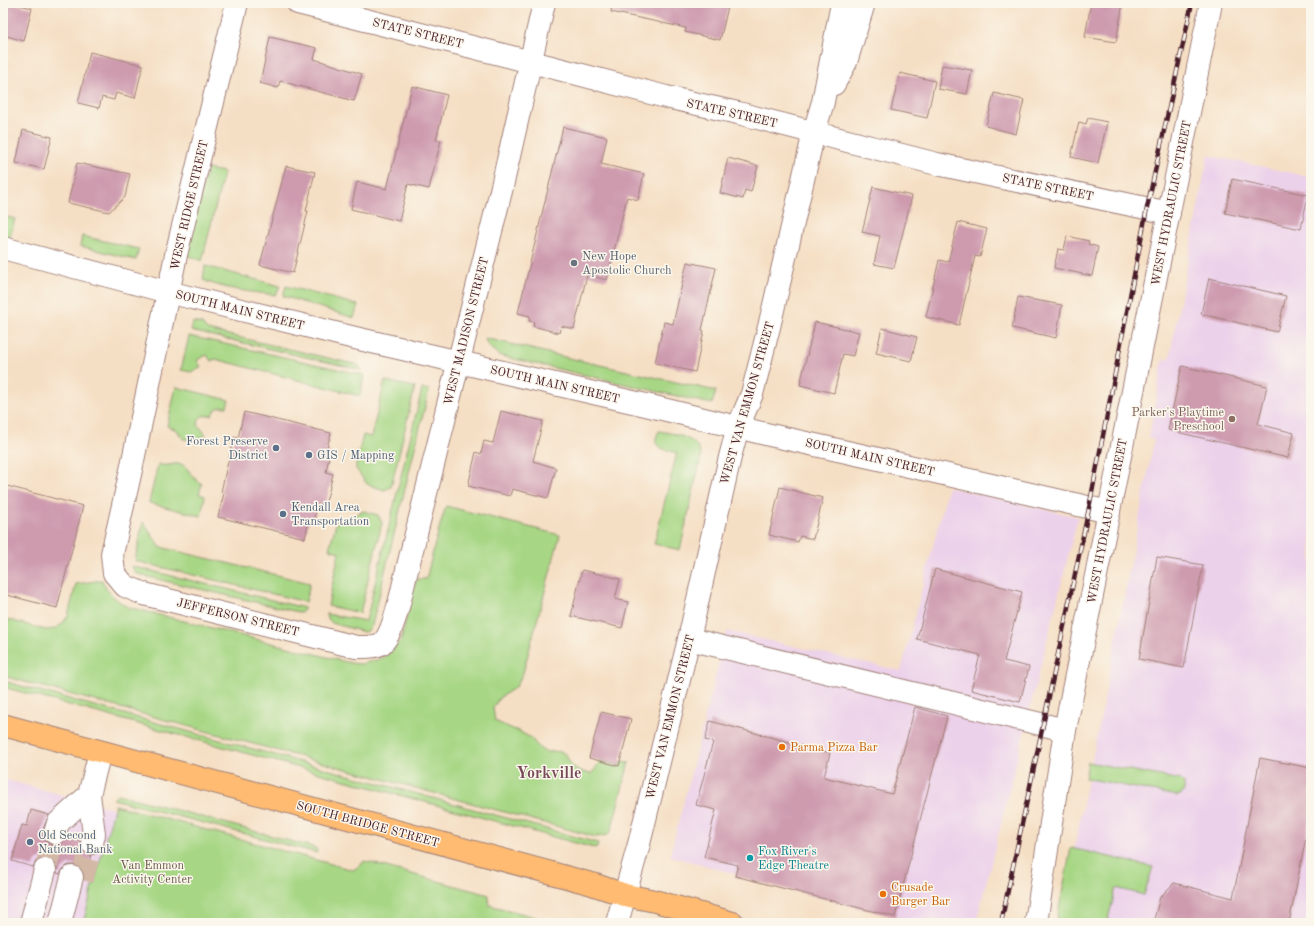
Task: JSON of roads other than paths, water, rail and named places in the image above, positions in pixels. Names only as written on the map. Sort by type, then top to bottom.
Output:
[{"type":"highway","name":"SOUTH BRIDGE STREET","points":[[3,726],[733,923]]},
{"type":"street","name":"WEST RIDGE STREET","points":[[114,573],[112,554],[168,292],[237,3]]},
{"type":"street","name":"STATE STREET","points":[[298,3],[666,97],[738,113],[937,164],[1169,212]]},
{"type":"street","name":"WEST MADISON STREET","points":[[370,648],[381,643],[390,631],[406,574],[501,192],[544,3]]},
{"type":"street","name":"WEST VAN EMMON STREET","points":[[617,923],[641,836],[689,639],[738,427],[752,394],[769,327],[814,132],[823,102],[842,3]]},
{"type":"street","points":[[823,102],[846,62],[864,3]]},
{"type":"street","name":"WEST HYDRAULIC STREET","points":[[1036,923],[1065,730],[1211,3]]},
{"type":"street","name":"SOUTH MAIN STREET","points":[[3,248],[168,292],[458,362],[1109,512]]},
{"type":"street","name":"JEFFERSON STREET","points":[[114,573],[126,586],[144,594],[356,647],[370,648]]},
{"type":"street","points":[[689,639],[1065,730]]},
{"type":"street","points":[[88,795],[58,823],[74,839],[94,834],[88,795],[100,752]]},
{"type":"street","points":[[32,923],[65,875]]},
{"type":"street","points":[[46,923],[65,875]]},
{"type":"street","points":[[60,923],[65,875]]},
{"type":"street","points":[[65,875],[70,923]]},
{"type":"tunnel","points":[[45,870],[55,833]]},
{"type":"tunnel","points":[[82,880],[92,843]]},
{"type":"railway","points":[[1001,923],[1089,508],[1147,208],[1192,3]]},
{"type":"place","name":"New Hope Apostolic Church","points":[[574,263]]},
{"type":"place","name":"Parker's Playtime Preschool","points":[[1232,419]]},
{"type":"place","name":"Forest Preserve District","points":[[276,448]]},
{"type":"place","name":"GIS / Mapping","points":[[309,455]]},
{"type":"place","name":"Kendall Area Transportation","points":[[283,514]]},
{"type":"place","name":"Parma Pizza Bar","points":[[782,747]]},
{"type":"place","name":"Old Second National Bank","points":[[30,842]]},
{"type":"place","name":"Fox River's Edge Theatre","points":[[750,858]]},
{"type":"place","name":"Crusade Burger Bar","points":[[883,894]]},
{"type":"district","name":"Yorkville","points":[[549,772]]},
{"type":"park label","name":"Van Emmon Activity Center","points":[[152,872]]}]
